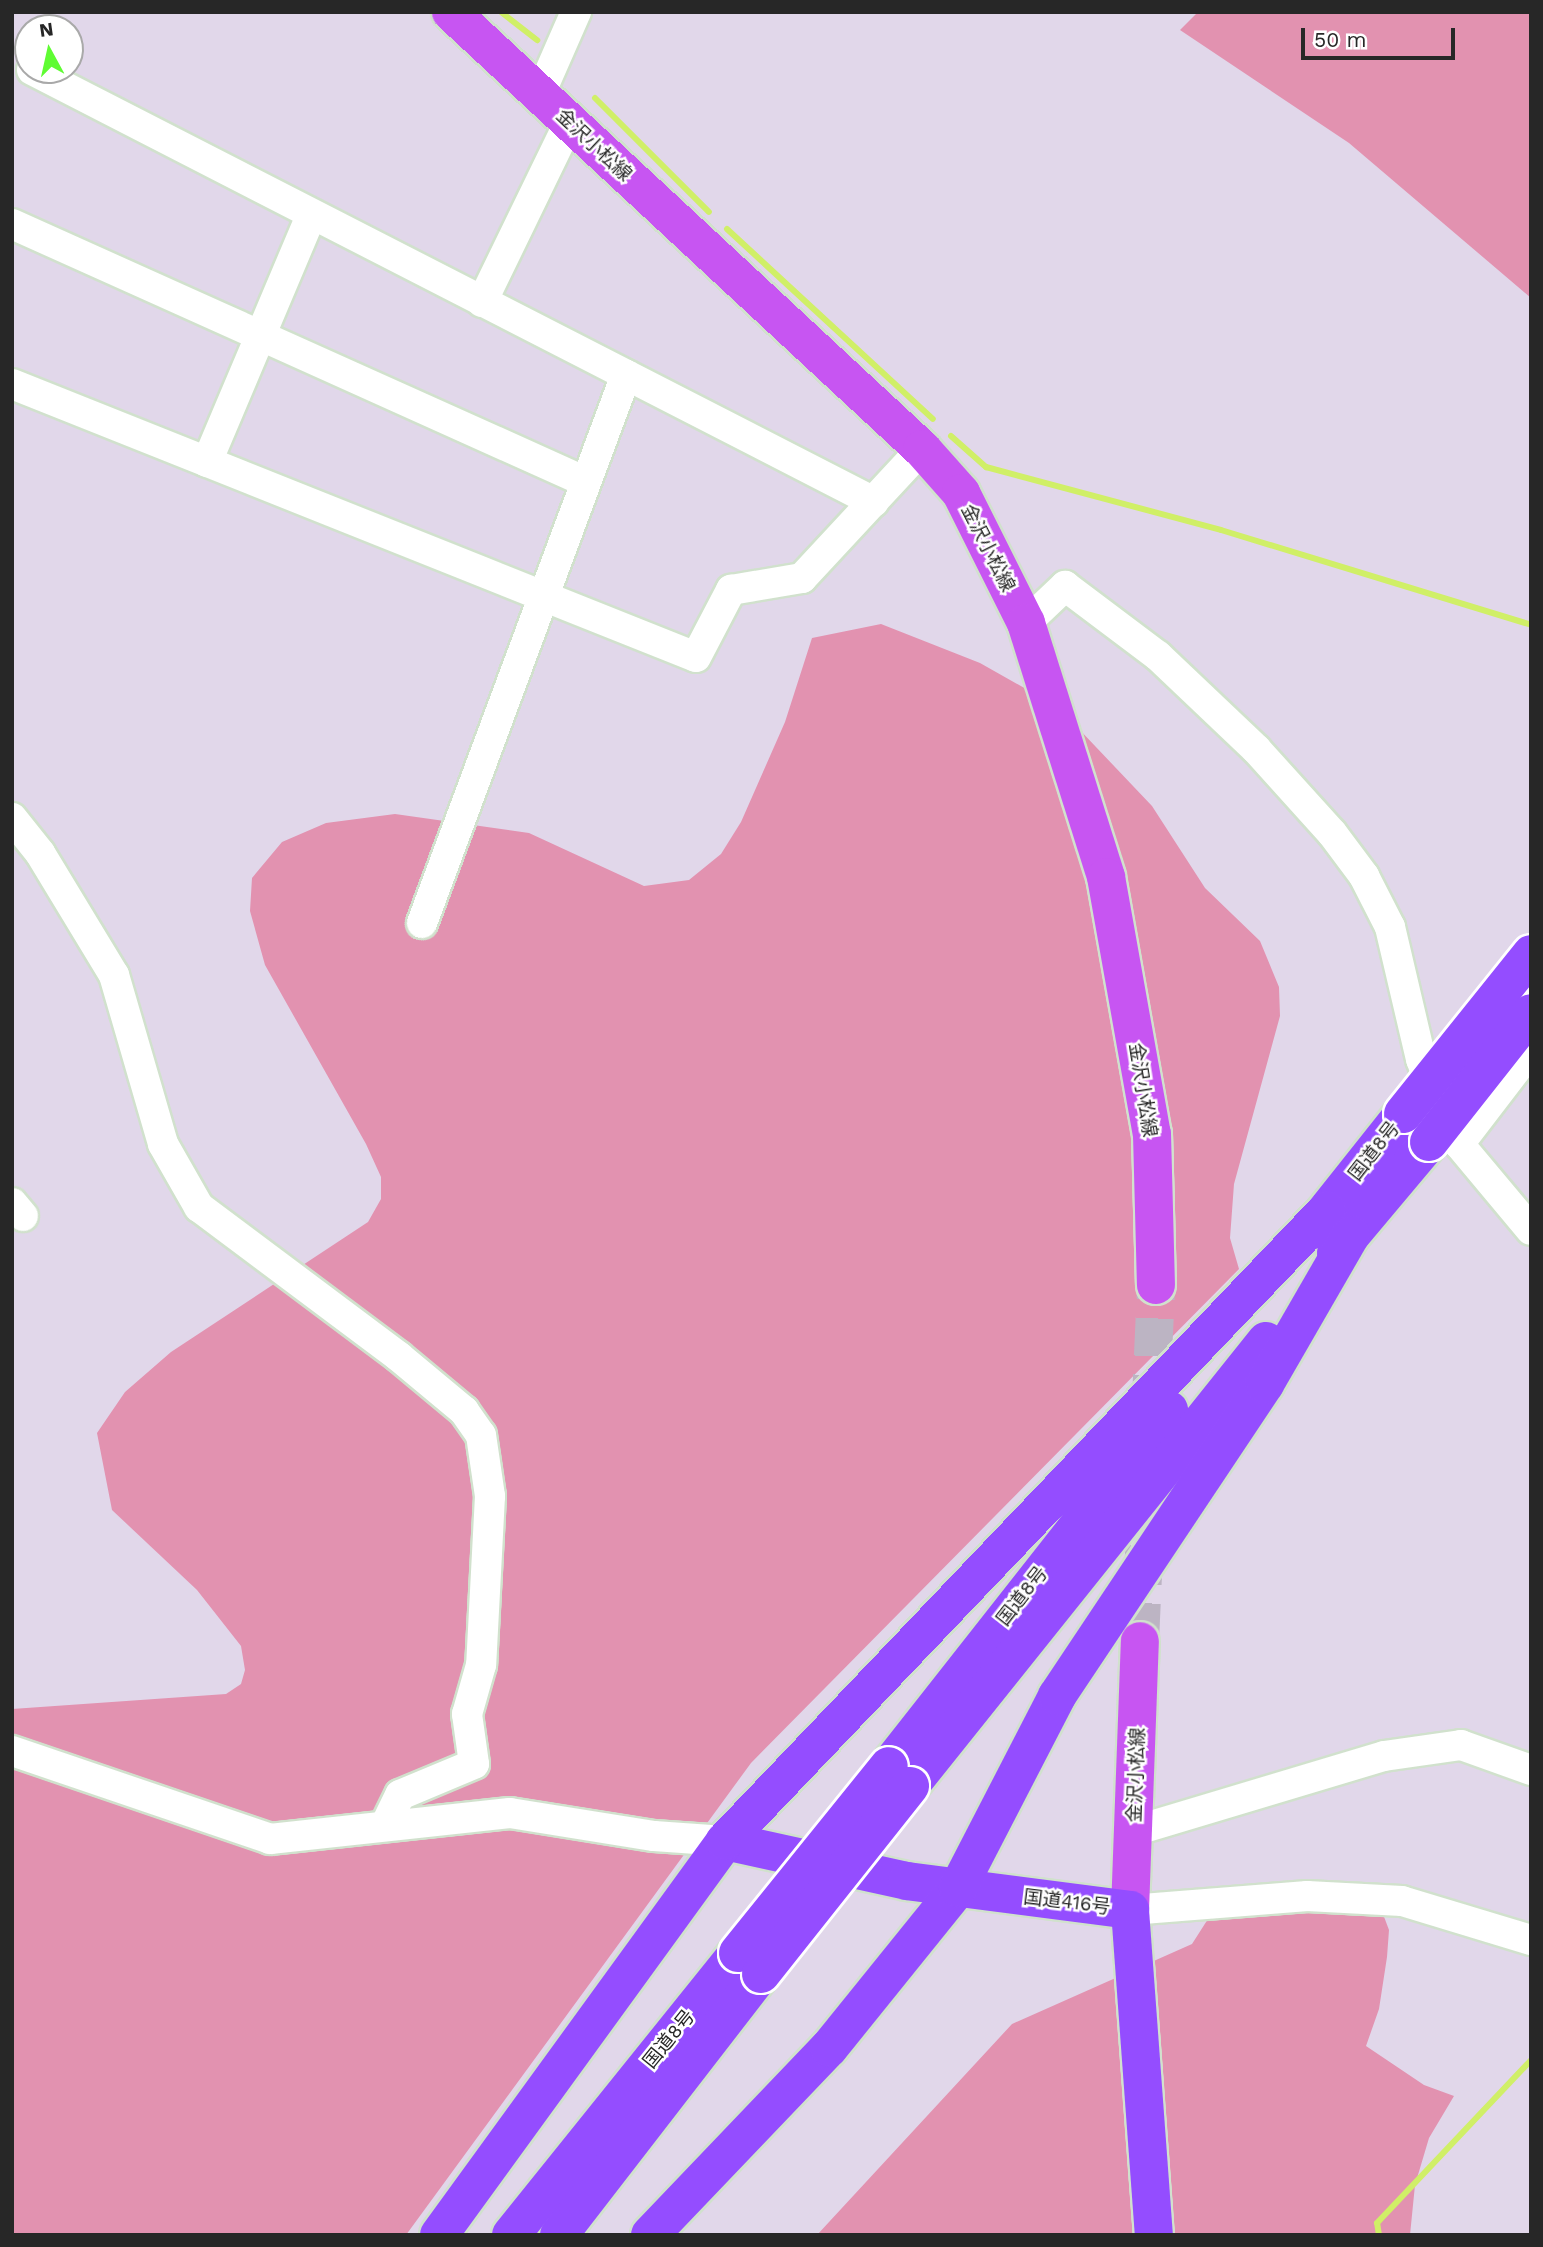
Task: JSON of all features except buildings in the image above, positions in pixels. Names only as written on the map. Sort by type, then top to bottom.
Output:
[{"type":"highway","name":"国道8号","points":[[511,2235],[749,1963],[899,1776],[1339,1222],[1403,1114],[1531,954]]},
{"type":"highway","name":"国道8号","points":[[1339,1222],[1444,1143],[1531,1013]]},
{"type":"highway","points":[[439,2235],[725,1841],[1339,1222]]},
{"type":"highway","points":[[650,2235],[829,2048],[958,1888],[1057,1696],[1265,1384],[1339,1222]]},
{"type":"highway","name":"国道416号","points":[[725,1841],[958,1888],[1130,1910],[1154,2235]]},
{"type":"highway","name":"国道8号","points":[[559,2235],[749,1963]]},
{"type":"main road","name":"金沢小松線","points":[[451,12],[922,449],[961,493],[1026,623],[1106,877],[1152,1134],[1156,1285]]},
{"type":"main road","name":"金沢小松線","points":[[1130,1910],[1140,1640]]},
{"type":"street","points":[[540,94],[576,12]]},
{"type":"street","points":[[59,84],[874,502]]},
{"type":"street","points":[[482,302],[569,123]]},
{"type":"street","points":[[207,462],[312,214]]},
{"type":"street","points":[[12,225],[586,482]]},
{"type":"street","points":[[422,923],[626,375]]},
{"type":"street","points":[[12,384],[542,598],[696,657],[732,590],[802,578],[922,449]]},
{"type":"street","points":[[1026,623],[1065,586],[1158,656],[1256,749],[1332,833],[1364,876],[1390,926],[1444,1143],[1531,1230]]},
{"type":"street","points":[[12,818],[40,853],[114,975],[163,1144],[199,1207],[398,1356],[464,1410],[481,1435],[490,1496],[481,1665],[467,1714],[474,1765],[400,1795],[386,1824]]},
{"type":"street","points":[[1444,1143],[1531,1051]]},
{"type":"street","points":[[1134,1830],[1384,1756],[1461,1745],[1531,1770]]},
{"type":"street","points":[[12,1751],[270,1839],[386,1824],[510,1813],[654,1836],[725,1841]]},
{"type":"street","points":[[1130,1910],[1307,1896],[1402,1901],[1531,1940]]},
{"type":"shaded area","points":[[1198,12],[1531,12],[1531,298],[1349,143],[1180,30]]},
{"type":"shaded area","points":[[881,624],[980,663],[1058,707],[1152,806],[1205,888],[1260,941],[1279,987],[1280,1016],[1234,1184],[1230,1238],[1239,1269],[751,1763],[406,2235],[12,2235],[12,1709],[226,1694],[241,1684],[245,1670],[241,1646],[197,1590],[112,1510],[97,1433],[125,1392],[171,1352],[368,1222],[381,1199],[381,1177],[366,1144],[265,965],[250,911],[252,878],[282,842],[326,823],[395,814],[529,833],[644,886],[689,880],[721,854],[741,822],[785,722],[812,638]]},
{"type":"shaded area","points":[[1377,1898],[1389,1930],[1387,1957],[1379,2009],[1366,2046],[1424,2085],[1454,2096],[1429,2138],[1415,2185],[1410,2235],[817,2235],[1012,2024],[1192,1944],[1215,1908]]},
{"type":"waterway","points":[[501,12],[537,40]]},
{"type":"waterway","points":[[595,98],[709,212]]},
{"type":"waterway","points":[[727,229],[933,419]]},
{"type":"waterway","points":[[951,436],[986,467],[1221,530],[1531,625]]},
{"type":"waterway","points":[[1379,2235],[1377,2223],[1531,2060]]},
{"type":"tunnel","points":[[1140,1641],[1156,1285]]}]
